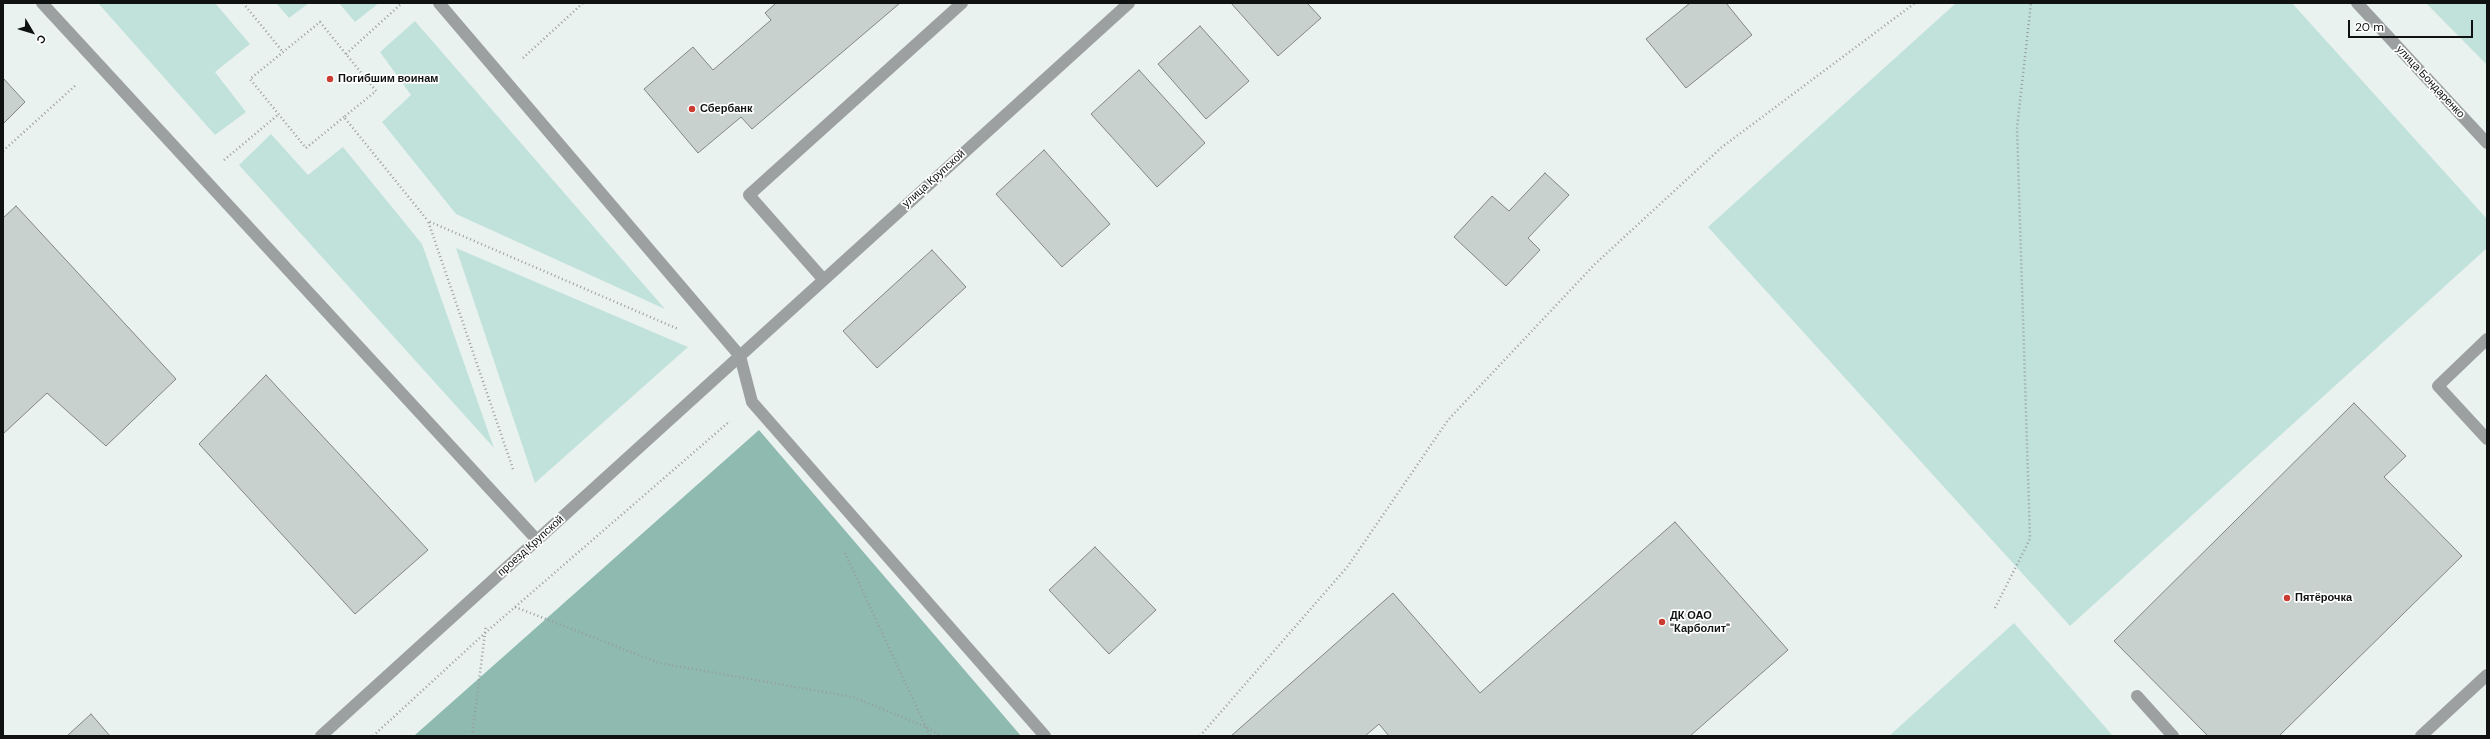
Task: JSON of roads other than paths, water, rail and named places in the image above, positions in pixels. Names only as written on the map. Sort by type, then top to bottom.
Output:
[{"type":"street","points":[[42,3],[537,540]]},
{"type":"street","points":[[439,3],[740,356],[752,402],[1045,736]]},
{"type":"street","points":[[823,279],[749,195],[962,3]]},
{"type":"street","name":"улица Крупской","points":[[740,356],[823,279],[1129,3]]},
{"type":"street","name":"улица Бондаренко","points":[[2356,3],[2487,143]]},
{"type":"street","points":[[2487,339],[2438,386],[2487,439]]},
{"type":"street","name":"проезд Крупской","points":[[321,736],[740,356]]},
{"type":"street","points":[[2421,736],[2487,674]]},
{"type":"street","points":[[2137,696],[2173,736]]},
{"type":"place","name":"Погибшим воинам","points":[[330,79]]},
{"type":"place","name":"Сбербанк","points":[[692,109]]},
{"type":"place","name":"Пятёрочка","points":[[2287,598]]},
{"type":"place","name":"ДК ОАО \"Карболит\"","points":[[1662,622]]}]
